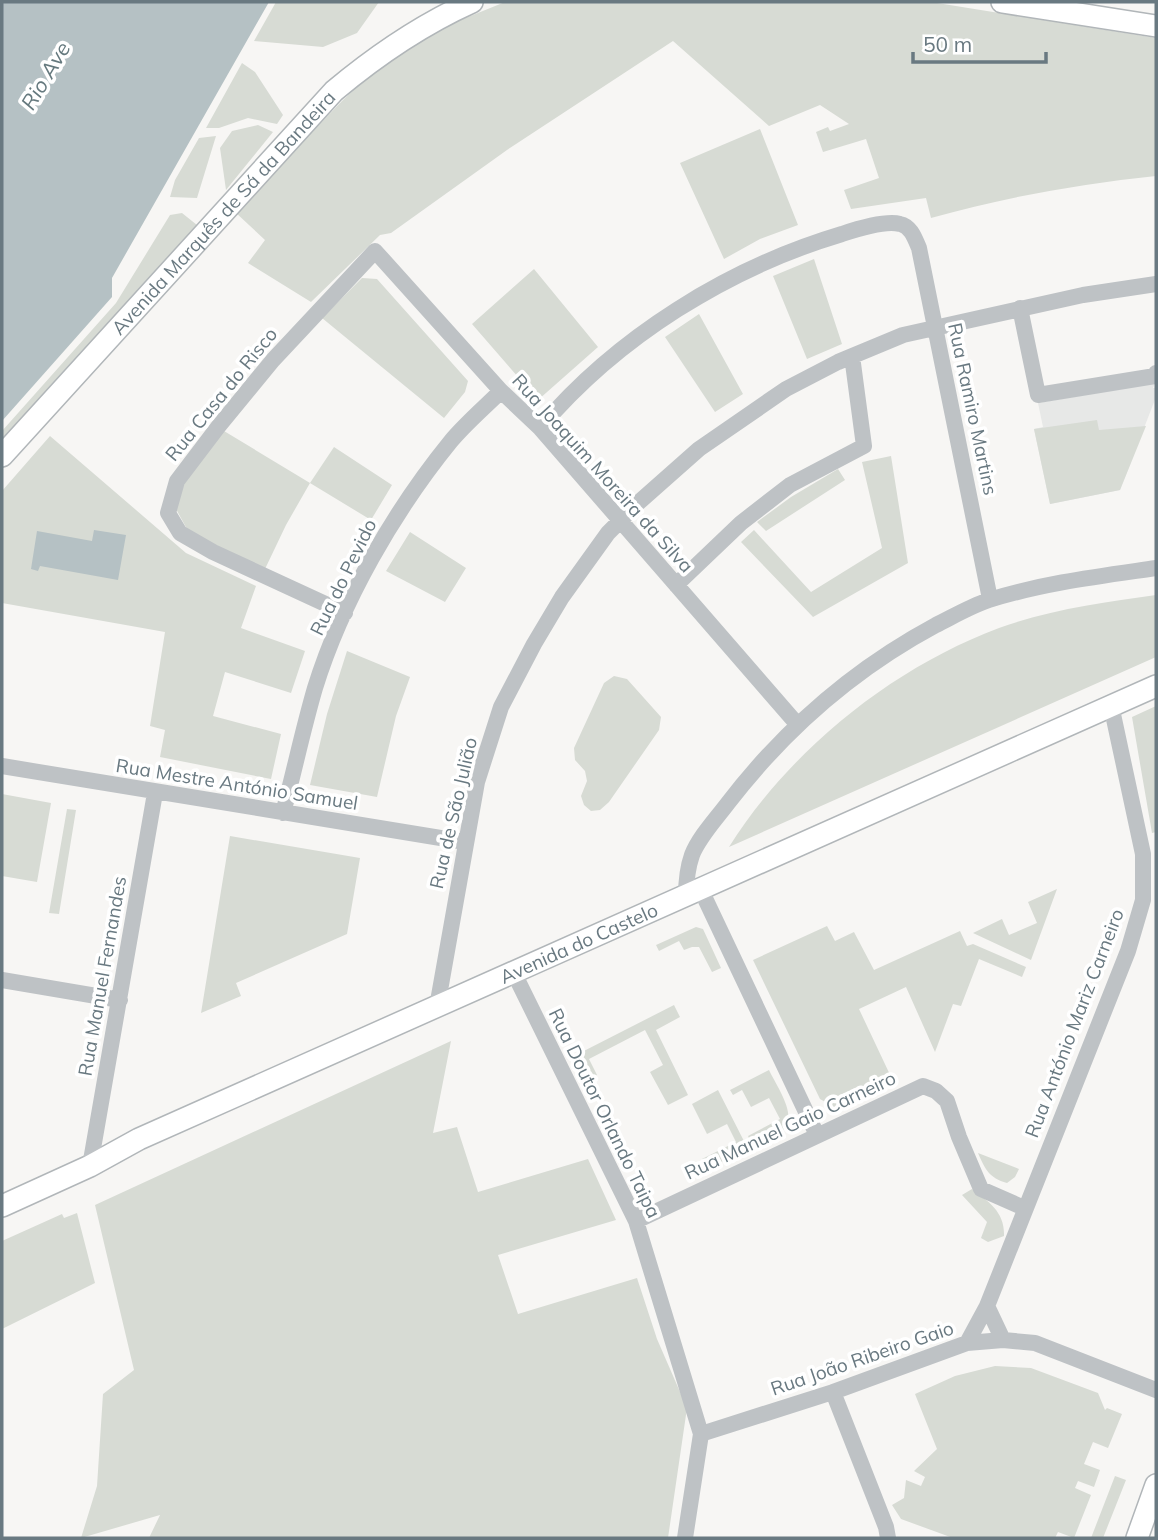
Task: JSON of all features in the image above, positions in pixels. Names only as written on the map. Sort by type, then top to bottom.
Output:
[{"type":"street","name":"Avenida Marquês de Sá da Bandeira","points":[[2,456],[334,91],[375,57],[434,19],[472,2]]},
{"type":"street","points":[[1002,2],[1156,26]]},
{"type":"street","name":"Rua Ramiro Martins","points":[[540,428],[556,408],[611,359],[677,309],[803,246],[867,226],[899,223],[909,229],[919,248],[990,599]]},
{"type":"street","name":"Rua Joaquim Moreira da Silva","points":[[375,251],[501,391],[540,428],[614,527],[676,585],[797,724]]},
{"type":"street","name":"Rua Casa do Risco","points":[[345,613],[202,546],[180,533],[168,513],[177,481],[218,428],[273,360],[375,251]]},
{"type":"street","name":"Rua de São Julião","points":[[437,1007],[477,782],[501,707],[534,643],[562,597],[614,527],[699,449],[786,389],[852,356],[903,335],[1083,295],[1156,284]]},
{"type":"street","points":[[1020,308],[1038,395],[1155,376],[1156,373]]},
{"type":"street","points":[[676,585],[741,523],[790,485],[864,446],[852,356]]},
{"type":"street","name":"Rua do Pevido","points":[[283,813],[316,687],[345,613],[376,551],[417,485],[453,438],[501,391]]},
{"type":"street","points":[[817,1135],[693,894],[686,874],[693,852],[738,790],[797,724],[865,668],[914,637],[990,599],[1078,580],[1156,568]]},
{"type":"street","name":"Avenida do Castelo","points":[[2,1206],[90,1166],[139,1139],[1156,686]]},
{"type":"street","name":"Rua António Mariz Carneiro","points":[[967,1343],[987,1306],[1128,951],[1143,900],[1143,854],[1111,705]]},
{"type":"street","name":"Rua Mestre António Samuel","points":[[2,765],[155,793],[465,842]]},
{"type":"street","name":"Rua Manuel Fernandes","points":[[90,1166],[155,793]]},
{"type":"street","name":"Rua Doutor Orlando Taipa","points":[[514,973],[636,1221],[701,1434]]},
{"type":"street","points":[[2,980],[120,1000]]},
{"type":"street","name":"Rua Manuel Gaio Carneiro","points":[[636,1221],[923,1086],[936,1091],[947,1101],[981,1189],[1024,1208]]},
{"type":"street","points":[[987,1306],[1003,1340]]},
{"type":"street","name":"Rua João Ribeiro Gaio","points":[[701,1434],[833,1392],[967,1343],[1003,1340],[1035,1343],[1156,1390]]},
{"type":"street","points":[[833,1392],[888,1538]]},
{"type":"street","points":[[685,1538],[701,1434]]},
{"type":"street","points":[[1137,1538],[1156,1485]]},
{"type":"shaded area","points":[[276,2],[379,2],[357,33],[323,47],[254,41]]},
{"type":"shaded area","points":[[505,2],[931,2],[1156,38],[1156,176],[1043,192],[931,218],[926,198],[851,209],[844,190],[879,178],[866,139],[823,152],[816,132],[828,127],[830,131],[849,124],[820,105],[769,126],[673,41],[507,150],[391,233],[380,235],[311,302],[248,263],[265,240],[235,212],[342,101],[379,66],[436,30]]},
{"type":"shaded area","points":[[242,63],[255,72],[283,115],[277,124],[248,118],[219,128],[206,128]]},
{"type":"shaded area","points":[[258,125],[273,132],[226,190],[220,148],[232,131]]},
{"type":"shaded area","points":[[760,129],[798,225],[760,239],[724,259],[680,163]]},
{"type":"shaded area","points":[[216,136],[197,198],[170,197],[175,180],[199,138]]},
{"type":"shaded area","points":[[182,213],[197,225],[2,441],[2,431],[116,303],[170,215]]},
{"type":"shaded area","points":[[814,259],[842,344],[807,359],[773,276]]},
{"type":"shaded area","points":[[534,269],[598,347],[538,400],[472,324]]},
{"type":"shaded area","points":[[362,278],[377,279],[468,381],[465,392],[444,418],[322,318]]},
{"type":"shaded area","points":[[699,314],[743,394],[715,412],[665,337]]},
{"type":"shaded area","points":[[1155,383],[1153,388],[1156,388],[1156,397],[1120,490],[1050,504],[1034,429],[1043,427],[1038,403]]},
{"type":"shaded area","points":[[1097,420],[1099,430],[1146,426],[1120,490],[1050,504],[1034,429]]},
{"type":"shaded area","points":[[224,431],[310,483],[265,569],[219,548],[187,529],[176,509],[182,485]]},
{"type":"shaded area","points":[[50,436],[186,553],[256,586],[241,628],[305,651],[291,693],[225,672],[213,716],[281,734],[271,779],[160,757],[165,730],[150,726],[165,632],[2,603],[2,491]]},
{"type":"shaded area","points":[[334,447],[392,485],[371,520],[310,483]]},
{"type":"shaded area","points":[[891,456],[908,563],[813,617],[741,542],[754,530],[811,592],[882,548],[862,462]]},
{"type":"shaded area","points":[[838,469],[845,480],[766,531],[757,522],[791,497]]},
{"type":"shaded area","points":[[410,532],[466,568],[445,602],[386,571]]},
{"type":"shaded area","points":[[1156,595],[1156,657],[729,847],[782,777],[813,746],[847,716],[920,665],[999,628],[1037,616]]},
{"type":"shaded area","points":[[347,651],[410,677],[396,716],[377,797],[310,785],[327,714]]},
{"type":"shaded area","points":[[614,676],[627,679],[661,717],[659,730],[609,802],[600,810],[591,811],[584,805],[581,796],[587,781],[585,771],[575,760],[574,748],[604,683]]},
{"type":"shaded area","points":[[1156,706],[1156,832],[1152,833],[1132,717]]},
{"type":"shaded area","points":[[2,794],[51,803],[37,882],[2,876]]},
{"type":"shaded area","points":[[67,809],[76,810],[59,914],[49,913]]},
{"type":"shaded area","points":[[230,836],[360,858],[347,934],[236,983],[241,996],[201,1013]]},
{"type":"shaded area","points":[[1057,889],[1031,960],[973,933],[1002,919],[1009,935],[1037,923],[1028,902]]},
{"type":"shaded area","points":[[827,926],[835,941],[854,932],[874,970],[960,931],[967,946],[973,944],[1026,967],[1022,977],[979,959],[961,1006],[953,1004],[935,1052],[906,987],[859,1009],[892,1079],[834,1107],[820,1099],[753,960]]},
{"type":"shaded area","points":[[696,927],[703,929],[721,968],[712,972],[699,947],[684,950],[679,941],[659,951],[656,945]]},
{"type":"shaded area","points":[[674,1005],[680,1017],[656,1030],[688,1095],[668,1105],[650,1072],[663,1065],[645,1030],[589,1059],[597,1075],[588,1079],[576,1055]]},
{"type":"shaded area","points":[[451,1041],[433,1133],[457,1127],[478,1192],[588,1159],[616,1220],[498,1255],[518,1314],[637,1278],[657,1339],[687,1408],[668,1538],[149,1538],[160,1515],[81,1538],[97,1486],[103,1394],[134,1370],[95,1205]]},
{"type":"shaded area","points":[[769,1070],[785,1101],[789,1117],[783,1130],[753,1146],[748,1136],[780,1119],[769,1098],[751,1107],[742,1090],[733,1095],[730,1090]]},
{"type":"shaded area","points":[[718,1090],[748,1149],[707,1169],[702,1159],[736,1142],[727,1124],[707,1134],[692,1104]]},
{"type":"shaded area","points":[[978,1153],[1019,1169],[1015,1177],[1007,1183],[992,1176]]},
{"type":"shaded area","points":[[972,1189],[999,1214],[1004,1236],[988,1242],[981,1238],[987,1222],[962,1195]]},
{"type":"shaded area","points":[[77,1213],[95,1283],[2,1329],[2,1241],[62,1214],[64,1218]]},
{"type":"shaded area","points":[[995,1366],[1031,1368],[1098,1393],[1105,1410],[1107,1408],[1122,1414],[1108,1448],[1093,1442],[1084,1464],[1100,1470],[1094,1487],[1078,1481],[1075,1488],[1091,1495],[1074,1538],[1058,1532],[1055,1538],[953,1538],[901,1519],[892,1505],[904,1498],[906,1480],[921,1486],[925,1477],[914,1471],[937,1449],[915,1394],[955,1376]]},
{"type":"shaded area","points":[[1115,1476],[1126,1480],[1103,1538],[1091,1538]]},
{"type":"water","name":"Rio Ave","points":[[2,2],[269,2],[112,278],[112,297],[2,421]]},
{"type":"water","points":[[94,530],[126,535],[118,580],[40,566],[38,571],[31,569],[37,531],[92,541]]}]
